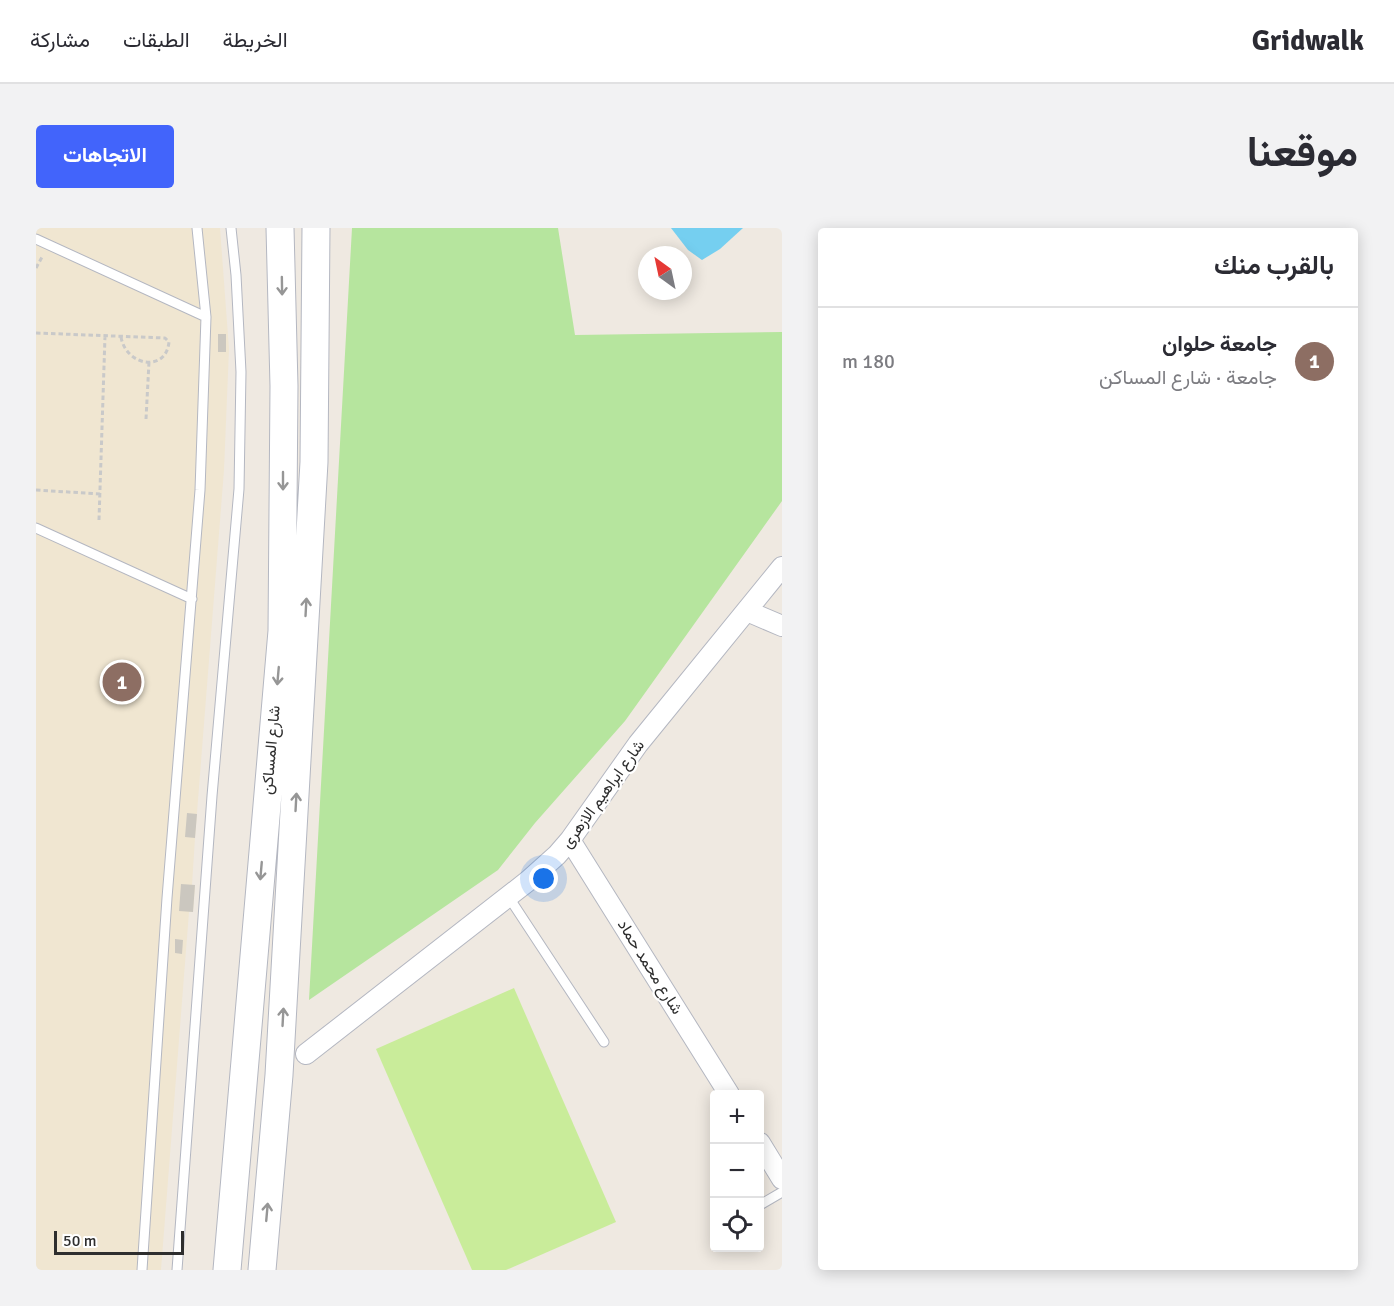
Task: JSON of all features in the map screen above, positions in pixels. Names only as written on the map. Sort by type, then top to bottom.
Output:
[{"type":"street","name":"شارع المساكن","points":[[227,1270],[282,631],[284,386],[280,228]]},
{"type":"street","name":"شارع المساكن","points":[[262,1270],[279,1075],[314,462],[316,228]]},
{"type":"street","name":"شارع ابراهيم الازهرى","points":[[306,1054],[543,868],[570,840],[638,744],[782,567]]},
{"type":"street","points":[[747,611],[782,626]]},
{"type":"street","name":"شارع محمد حماد","points":[[570,840],[726,1090]]},
{"type":"street","points":[[760,1144],[782,1179]]},
{"type":"lane","points":[[142,1270],[166,909],[192,599],[203,420],[206,317],[197,228]]},
{"type":"lane","points":[[177,1270],[212,796],[239,489],[241,363],[231,228]]},
{"type":"lane","points":[[36,239],[206,317]]},
{"type":"lane","points":[[36,528],[192,599]]},
{"type":"lane","points":[[508,896],[604,1042]]},
{"type":"lane","points":[[764,1202],[782,1192]]},
{"type":"path","points":[[36,333],[121,336],[168,340],[169,348],[165,354],[149,362],[142,362],[130,356],[122,345],[121,336]]},
{"type":"path","points":[[99,520],[105,336]]},
{"type":"path","points":[[146,419],[149,362]]},
{"type":"path","points":[[36,490],[100,494]]},
{"type":"shaded area","points":[[36,228],[220,228],[229,349],[224,470],[195,838],[193,912],[189,912],[161,1270],[36,1270]]},
{"type":"green space","points":[[352,228],[558,228],[575,335],[782,332],[782,501],[625,721],[535,823],[498,870],[309,1000]]},
{"type":"green space","points":[[514,988],[616,1222],[506,1270],[472,1270],[376,1049]]},
{"type":"water","points":[[671,228],[743,228],[720,249],[702,260],[692,253],[692,246],[685,246]]},
{"type":"building","points":[[218,334],[226,334],[226,352],[218,352]]},
{"type":"building","points":[[187,813],[197,814],[195,838],[185,837]]},
{"type":"building","points":[[181,884],[195,885],[193,912],[179,911]]},
{"type":"building","points":[[175,939],[183,940],[182,954],[175,953]]},
{"type":"place","name":"جامعة حلوان","points":[[122,682]]}]
